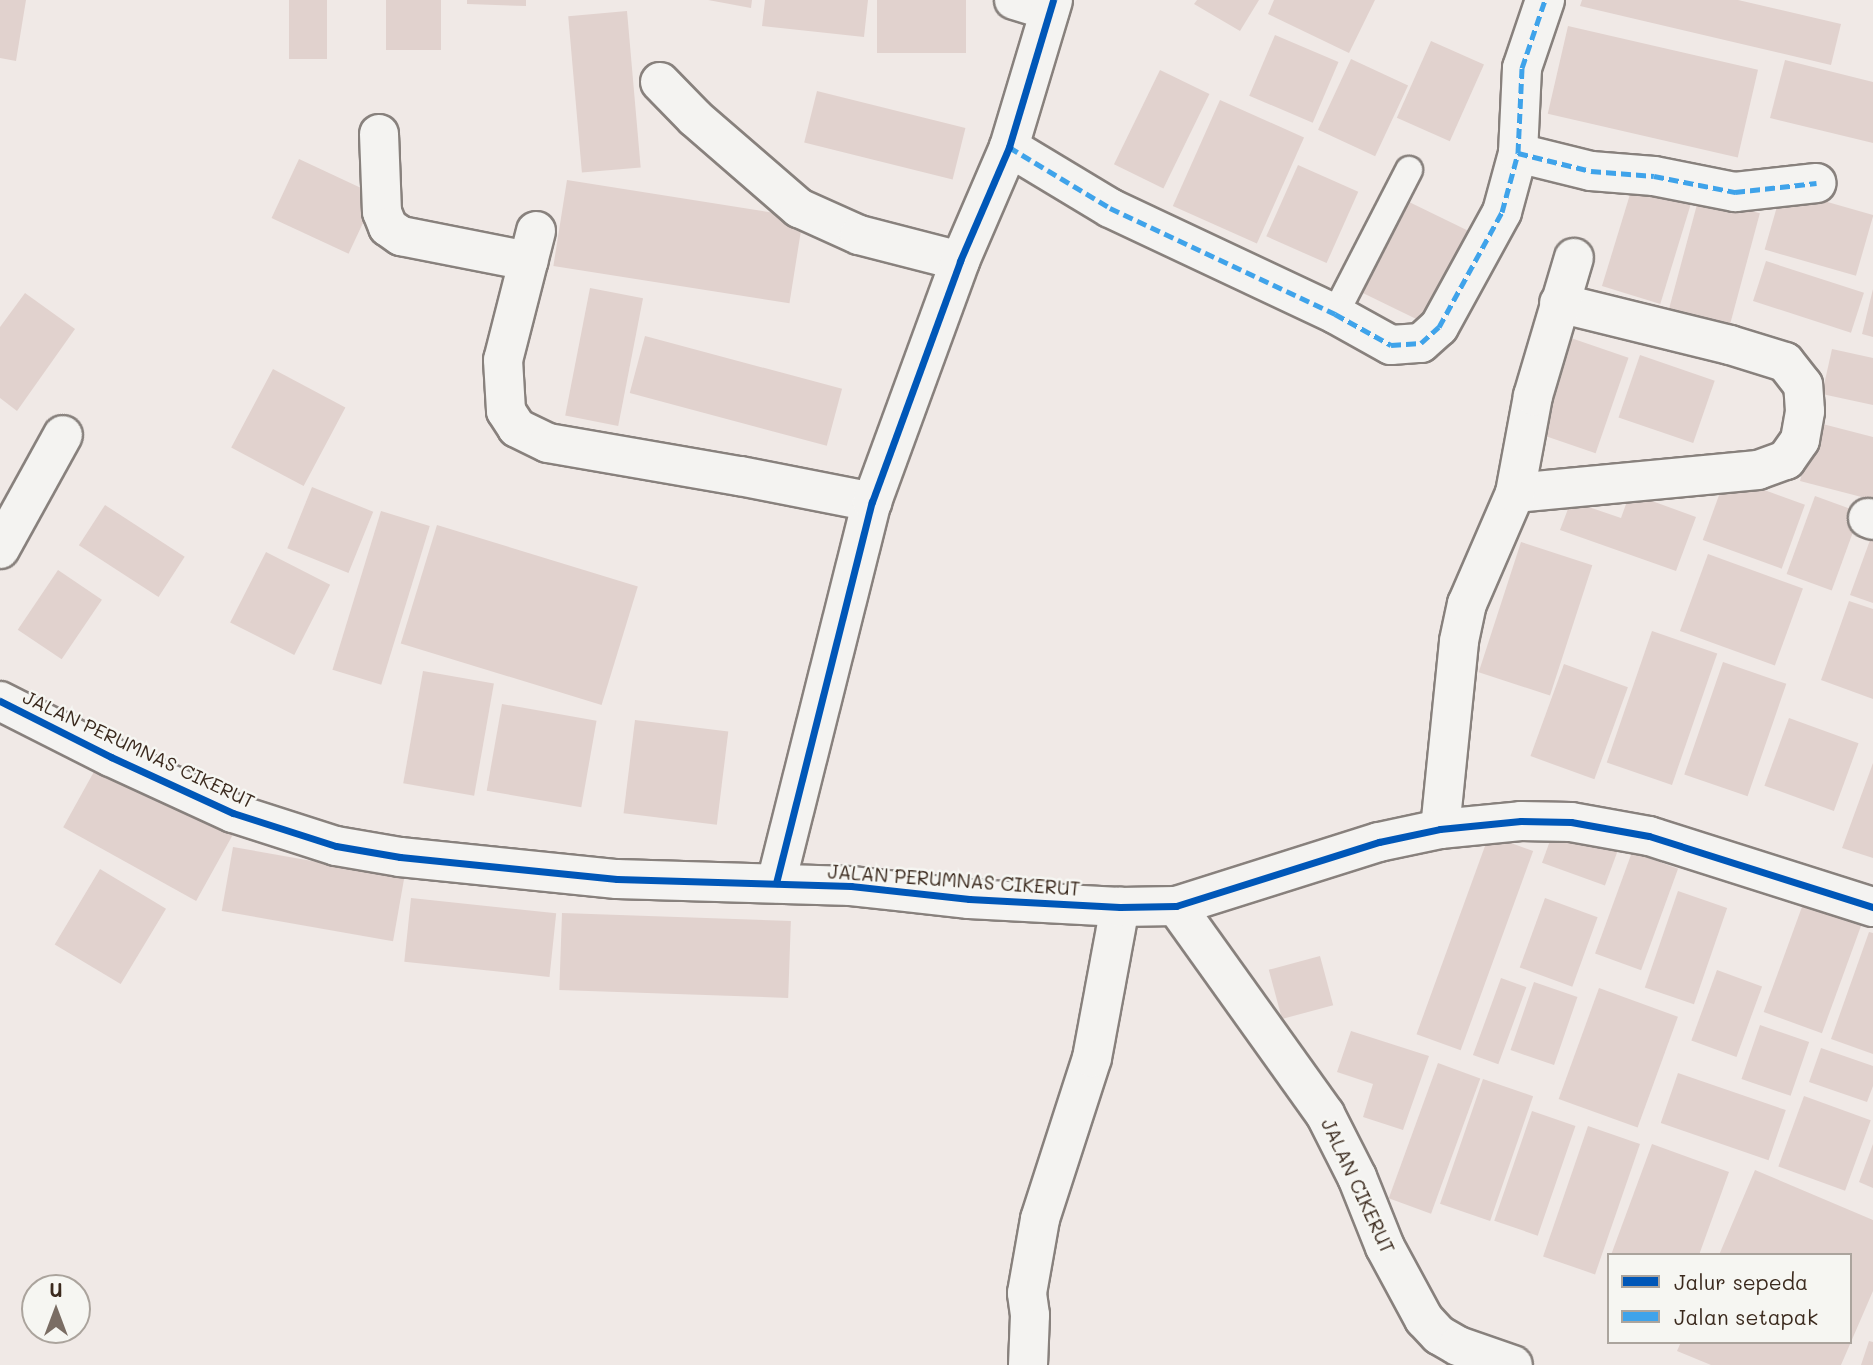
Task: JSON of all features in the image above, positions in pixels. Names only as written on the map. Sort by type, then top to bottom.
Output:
[{"type":"street","points":[[1009,148],[1095,200],[1335,314],[1391,345],[1421,343],[1439,327],[1502,212],[1518,153],[1522,68],[1545,0]]},
{"type":"street","points":[[776,884],[872,502],[960,261],[1009,148],[1039,4]]},
{"type":"street","points":[[660,82],[695,118],[799,208],[859,235],[960,261]]},
{"type":"street","points":[[379,134],[382,212],[388,227],[401,236],[533,246],[503,360],[506,411],[517,428],[548,443],[740,475],[872,502]]},
{"type":"street","points":[[1518,153],[1591,171],[1654,176],[1735,192],[1817,183]]},
{"type":"street","points":[[1440,829],[1458,641],[1468,604],[1515,493],[1533,396],[1574,258]]},
{"type":"street","points":[[1515,493],[1758,470],[1786,460],[1800,440],[1805,411],[1803,385],[1785,362],[1661,327],[1559,303]]},
{"type":"street","points":[[0,548],[63,435]]},
{"type":"street","name":"JALAN PERUMNAS CIKERUT","points":[[1,706],[233,813],[337,846],[400,857],[617,879],[776,884],[1120,907],[1176,906],[1379,842],[1440,829],[1508,822],[1572,822],[1648,836],[1873,907]]},
{"type":"street","name":"JALAN CIKERUT","points":[[1176,906],[1325,1114],[1357,1177],[1385,1247],[1424,1319],[1439,1335],[1458,1346],[1513,1365]]},
{"type":"street","points":[[1028,1365],[1030,1315],[1027,1293],[1040,1219],[1092,1058],[1120,907]]},
{"type":"lane","points":[[1335,314],[1409,170]]},
{"type":"building","points":[[0,0],[26,0],[16,61],[0,58]]},
{"type":"building","points":[[289,0],[327,0],[327,59],[289,59]]},
{"type":"building","points":[[386,0],[441,0],[441,50],[386,50]]},
{"type":"building","points":[[467,0],[526,0],[526,6],[467,4]]},
{"type":"building","points":[[708,0],[752,0],[751,8]]},
{"type":"building","points":[[765,0],[868,0],[864,37],[762,26]]},
{"type":"building","points":[[877,0],[966,0],[966,53],[877,53]]},
{"type":"building","points":[[1197,0],[1259,0],[1240,31],[1194,4]]},
{"type":"building","points":[[1274,0],[1375,0],[1349,53],[1268,14]]},
{"type":"building","points":[[1582,0],[1738,0],[1841,24],[1831,65],[1580,6]]},
{"type":"building","points":[[627,11],[641,167],[582,173],[568,16]]},
{"type":"building","points":[[1568,26],[1758,70],[1738,158],[1548,114]]},
{"type":"building","points":[[1275,35],[1339,62],[1313,123],[1249,96]]},
{"type":"building","points":[[1431,41],[1484,65],[1450,141],[1397,118]]},
{"type":"building","points":[[1351,59],[1408,86],[1375,156],[1318,130]]},
{"type":"building","points":[[1785,60],[1873,82],[1873,143],[1770,118]]},
{"type":"building","points":[[1160,70],[1209,94],[1163,188],[1114,164]]},
{"type":"building","points":[[817,91],[965,128],[953,179],[804,142]]},
{"type":"building","points":[[1220,100],[1304,137],[1257,243],[1173,206]]},
{"type":"building","points":[[299,159],[376,195],[349,254],[272,218]]},
{"type":"building","points":[[1298,165],[1358,192],[1327,263],[1266,236]]},
{"type":"building","points":[[1635,178],[1693,196],[1660,304],[1602,286]]},
{"type":"building","points":[[567,180],[803,217],[789,303],[553,266]]},
{"type":"building","points":[[1782,189],[1873,215],[1856,276],[1765,250]]},
{"type":"building","points":[[1699,197],[1760,213],[1730,326],[1669,310]]},
{"type":"building","points":[[1405,200],[1473,233],[1429,325],[1360,292]]},
{"type":"building","points":[[1766,261],[1864,293],[1851,333],[1753,301]]},
{"type":"building","points":[[590,288],[643,298],[618,426],[565,416]]},
{"type":"building","points":[[1873,289],[1873,337],[1862,334]]},
{"type":"building","points":[[25,293],[75,329],[17,411],[0,398],[0,327]]},
{"type":"building","points":[[645,336],[842,389],[827,446],[630,393]]},
{"type":"building","points":[[1568,337],[1629,358],[1596,453],[1535,432]]},
{"type":"building","points":[[1832,349],[1873,358],[1873,405],[1822,394]]},
{"type":"building","points":[[1640,355],[1715,381],[1693,443],[1619,417]]},
{"type":"building","points":[[273,369],[345,407],[304,486],[231,448]]},
{"type":"building","points":[[1815,422],[1873,437],[1873,500],[1800,481]]},
{"type":"building","points":[[1726,476],[1805,505],[1782,569],[1703,540]]},
{"type":"building","points":[[312,487],[373,512],[348,573],[287,548]]},
{"type":"building","points":[[1630,493],[1696,517],[1676,571],[1560,530],[1571,501],[1621,518]]},
{"type":"building","points":[[1815,496],[1860,512],[1832,590],[1787,574]]},
{"type":"building","points":[[105,505],[185,557],[159,597],[79,545]]},
{"type":"building","points":[[381,511],[430,526],[381,685],[332,670]]},
{"type":"building","points":[[437,525],[638,586],[602,705],[401,644]]},
{"type":"building","points":[[1873,532],[1873,603],[1850,595]]},
{"type":"building","points":[[1521,542],[1592,565],[1550,695],[1479,672]]},
{"type":"building","points":[[266,552],[330,585],[294,655],[230,622]]},
{"type":"building","points":[[1708,554],[1803,589],[1775,666],[1680,631]]},
{"type":"building","points":[[58,570],[102,600],[62,659],[18,630]]},
{"type":"building","points":[[1849,601],[1873,609],[1873,699],[1821,680]]},
{"type":"building","points":[[1652,631],[1717,653],[1672,785],[1607,762]]},
{"type":"building","points":[[1723,662],[1786,684],[1748,796],[1684,775]]},
{"type":"building","points":[[1564,664],[1628,687],[1594,779],[1530,756]]},
{"type":"building","points":[[423,671],[494,684],[474,796],[403,783]]},
{"type":"building","points":[[502,704],[597,721],[581,807],[487,791]]},
{"type":"building","points":[[1789,718],[1859,743],[1834,811],[1764,786]]},
{"type":"building","points":[[635,720],[728,731],[717,825],[624,813]]},
{"type":"building","points":[[101,759],[234,833],[196,901],[63,827]]},
{"type":"building","points":[[1873,763],[1873,858],[1842,848]]},
{"type":"building","points":[[1555,827],[1618,850],[1605,886],[1542,863]]},
{"type":"building","points":[[1489,835],[1533,851],[1461,1050],[1416,1034]]},
{"type":"building","points":[[233,847],[404,877],[393,941],[222,911]]},
{"type":"building","points":[[1632,852],[1678,869],[1641,970],[1595,953]]},
{"type":"building","points":[[100,869],[166,909],[121,984],[55,944]]},
{"type":"building","points":[[1678,891],[1727,908],[1694,1004],[1645,987]]},
{"type":"building","points":[[411,898],[556,913],[550,977],[404,962]]},
{"type":"building","points":[[1545,898],[1598,917],[1572,987],[1520,968]]},
{"type":"building","points":[[1803,904],[1861,925],[1822,1033],[1764,1012]]},
{"type":"building","points":[[562,913],[791,921],[788,998],[559,990]]},
{"type":"building","points":[[1869,932],[1873,933],[1873,1054],[1831,1039]]},
{"type":"building","points":[[1320,956],[1333,1005],[1282,1019],[1269,970]]},
{"type":"building","points":[[1717,970],[1762,986],[1736,1057],[1691,1040]]},
{"type":"building","points":[[1501,978],[1526,987],[1498,1064],[1473,1055]]},
{"type":"building","points":[[1534,982],[1577,997],[1554,1065],[1511,1050]]},
{"type":"building","points":[[1599,988],[1678,1017],[1638,1128],[1559,1099]]},
{"type":"building","points":[[1760,1025],[1809,1042],[1791,1096],[1741,1079]]},
{"type":"building","points":[[1351,1031],[1429,1056],[1403,1130],[1363,1117],[1373,1084],[1337,1072]]},
{"type":"building","points":[[1821,1048],[1873,1066],[1873,1086],[1867,1102],[1809,1082]]},
{"type":"building","points":[[1438,1063],[1480,1078],[1431,1214],[1389,1198]]},
{"type":"building","points":[[1678,1073],[1786,1110],[1769,1160],[1661,1123]]},
{"type":"building","points":[[1483,1079],[1533,1096],[1490,1221],[1440,1204]]},
{"type":"building","points":[[1804,1096],[1871,1120],[1845,1191],[1778,1166]]},
{"type":"building","points":[[1532,1111],[1575,1126],[1538,1236],[1494,1221]]},
{"type":"building","points":[[1588,1126],[1640,1144],[1595,1274],[1543,1256]]},
{"type":"building","points":[[1652,1144],[1729,1172],[1700,1253],[1612,1253]]},
{"type":"building","points":[[1873,1144],[1873,1188],[1859,1182]]},
{"type":"building","points":[[1755,1170],[1873,1220],[1873,1291],[1852,1340],[1852,1253],[1720,1253]]},
{"type":"building","points":[[1869,1341],[1873,1342],[1873,1365],[1861,1365]]},
{"type":"building","points":[[1680,1344],[1850,1344],[1841,1365],[1711,1365],[1677,1351]]},
{"type":"marked path","points":[[1009,147],[1110,208],[1335,314],[1391,345],[1421,343],[1439,327],[1502,212],[1518,153],[1522,68],[1545,0]]},
{"type":"marked path","points":[[1518,153],[1591,171],[1654,176],[1735,192],[1817,183]]},
{"type":"cycle path","points":[[776,883],[872,502],[960,261],[1009,147],[1053,0]]},
{"type":"cycle path","points":[[0,701],[111,757],[233,813],[336,846],[400,857],[617,879],[851,886],[969,899],[1120,907],[1176,906],[1379,842],[1440,829],[1521,821],[1571,822],[1649,836],[1873,907]]}]
